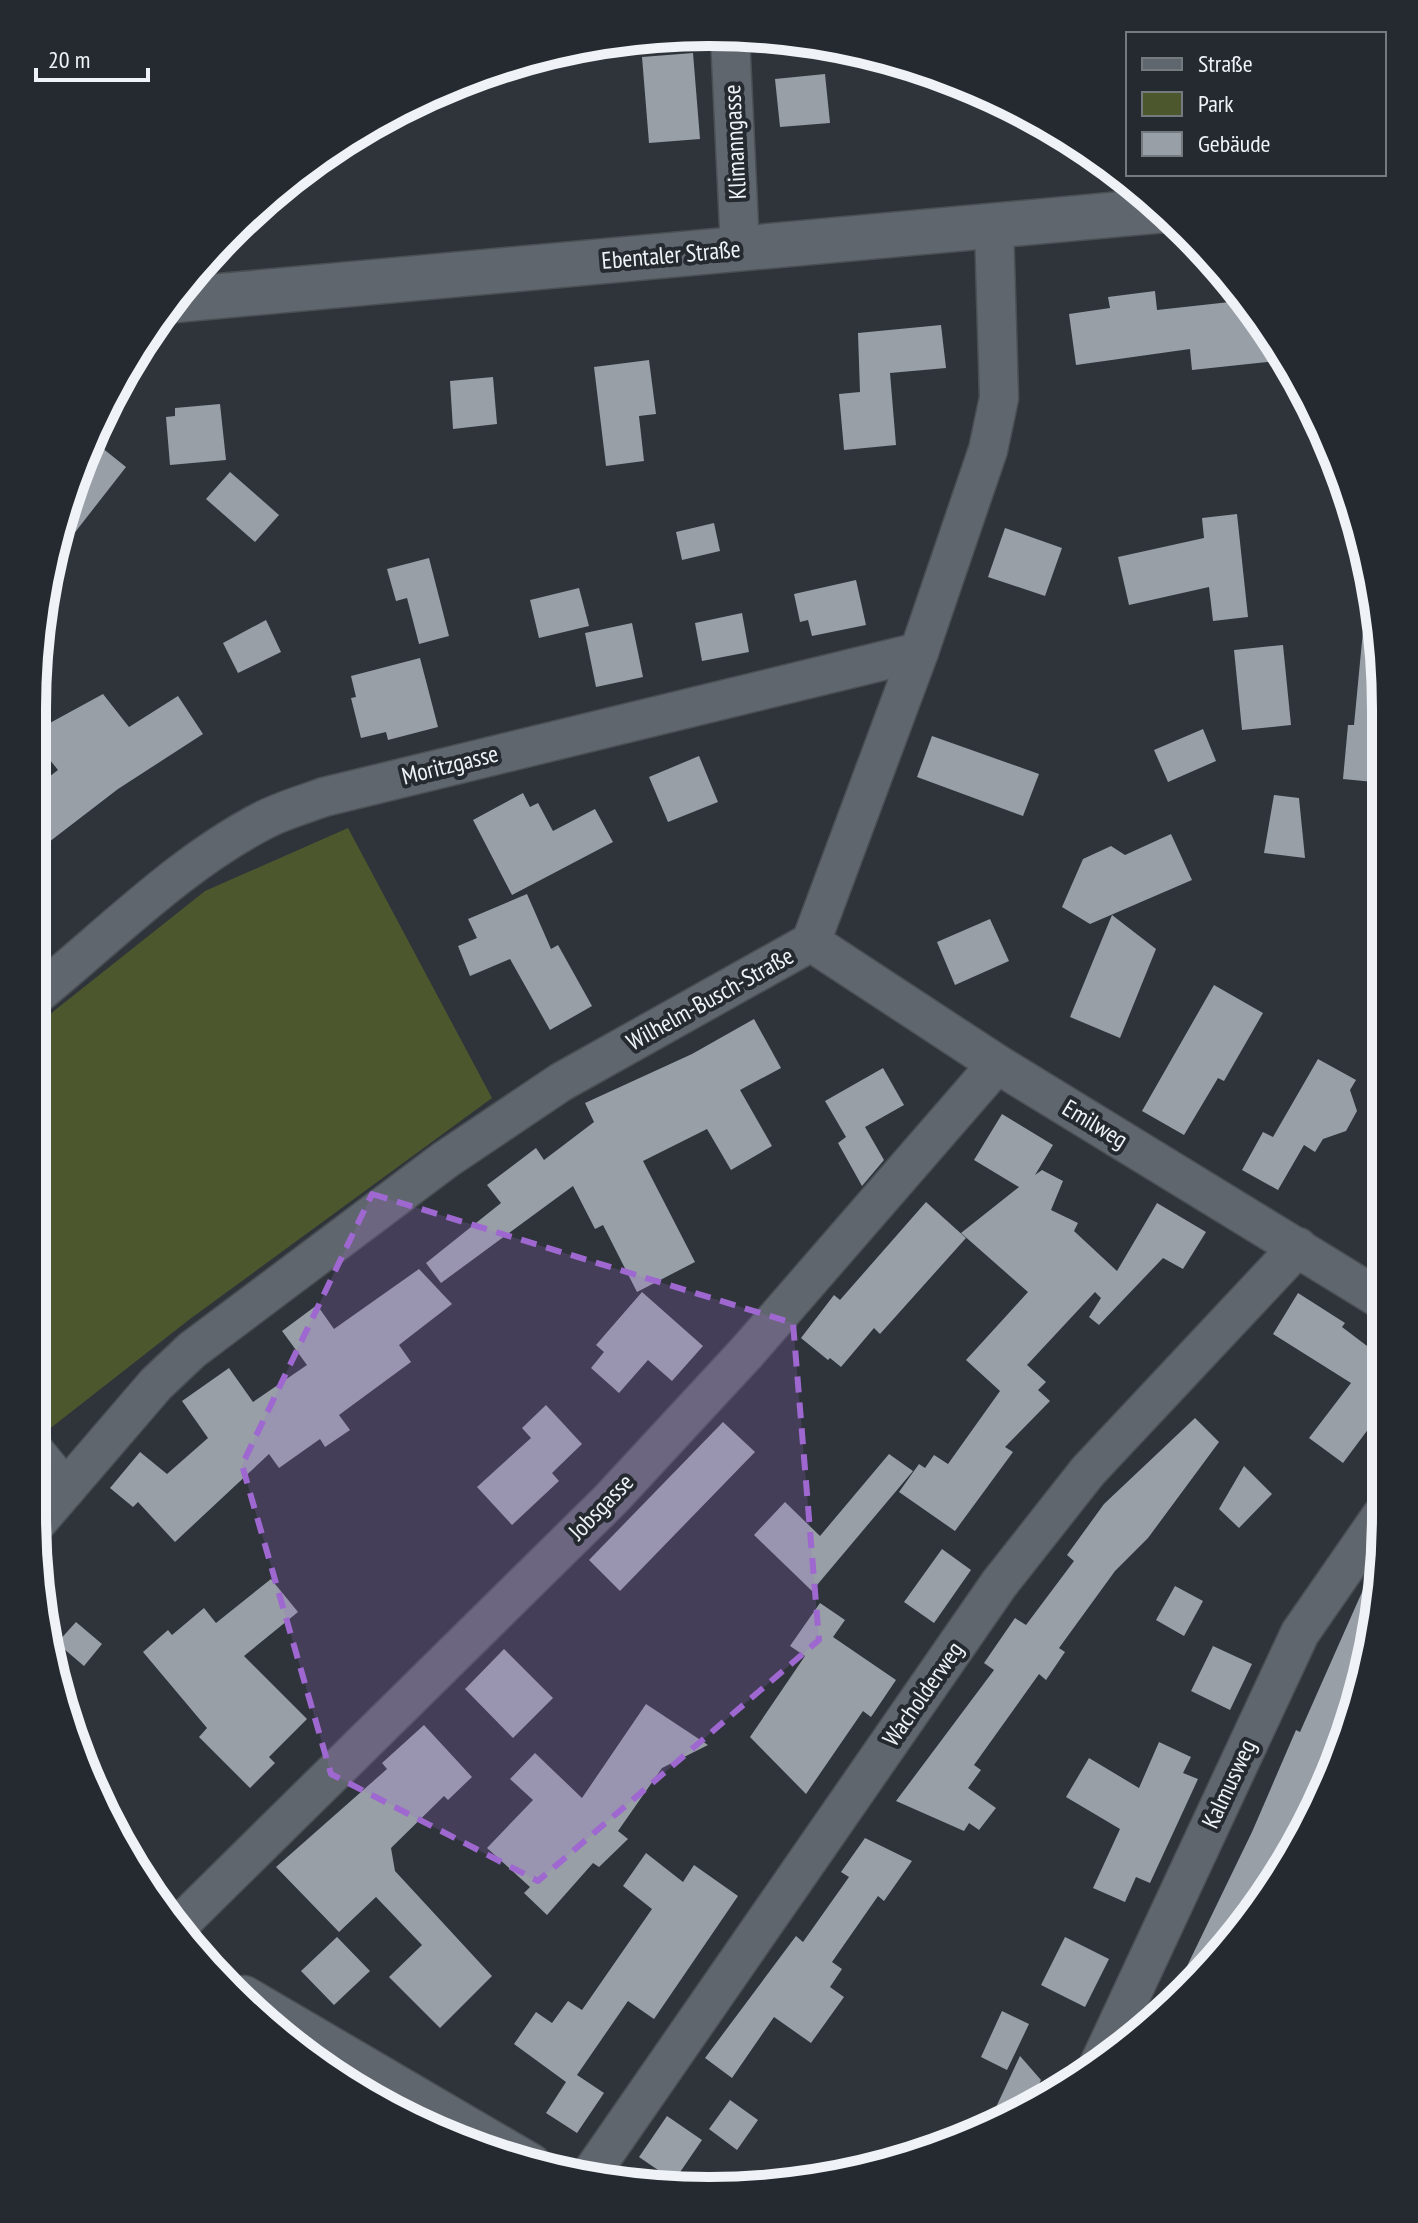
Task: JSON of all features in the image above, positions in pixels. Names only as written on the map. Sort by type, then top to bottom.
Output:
[{"type":"main road","name":"Ebentaler Straße","points":[[188,299],[1147,212]]},
{"type":"street","name":"Klimanngasse","points":[[730,46],[740,248]]},
{"type":"street","name":"Wilhelm-Busch-Straße","points":[[46,1512],[156,1384],[192,1350],[445,1160],[561,1082],[811,942],[919,652],[988,450],[999,398],[994,226]]},
{"type":"street","name":"Moritzgasse","points":[[46,987],[188,870],[227,841],[268,818],[339,793],[919,652]]},
{"type":"street","name":"Emilweg","points":[[811,942],[997,1064],[1372,1294]]},
{"type":"street","name":"Jobsgasse","points":[[184,1920],[611,1499],[747,1352],[997,1064]]},
{"type":"street","name":"Wacholderweg","points":[[596,2167],[999,1584],[1088,1471],[1298,1247]]},
{"type":"street","points":[[46,1465],[66,1489]]},
{"type":"street","name":"Kalmusweg","points":[[1109,2043],[1300,1633],[1372,1530]]},
{"type":"street","points":[[270,2010],[494,2141]]},
{"type":"highlighted area","points":[[372,1194],[793,1323],[819,1640],[538,1881],[331,1774],[242,1465]]},
{"type":"green space","points":[[348,828],[492,1098],[190,1319],[46,1432],[46,1017],[205,891]]},
{"type":"building","points":[[693,53],[700,139],[649,143],[642,57]]},
{"type":"building","points":[[825,74],[830,123],[780,127],[775,79]]},
{"type":"building","points":[[1155,291],[1157,310],[1232,302],[1273,361],[1192,370],[1190,349],[1076,365],[1069,314],[1110,308],[1108,297]]},
{"type":"building","points":[[941,325],[946,368],[890,373],[896,445],[844,450],[839,394],[860,392],[858,333]]},
{"type":"building","points":[[649,360],[656,414],[639,416],[644,461],[606,466],[594,367]]},
{"type":"building","points":[[493,377],[497,424],[453,429],[450,381]]},
{"type":"building","points":[[220,404],[226,460],[170,465],[166,417],[175,416],[175,408]]},
{"type":"building","points":[[100,446],[126,467],[68,541]]},
{"type":"building","points":[[230,472],[279,515],[255,542],[206,499]]},
{"type":"building","points":[[1237,514],[1248,617],[1213,621],[1209,587],[1129,605],[1118,557],[1204,538],[1202,518]]},
{"type":"building","points":[[714,523],[720,551],[682,560],[676,532]]},
{"type":"building","points":[[1005,528],[1062,548],[1045,596],[988,577]]},
{"type":"building","points":[[429,558],[449,636],[419,644],[407,598],[396,601],[387,569]]},
{"type":"building","points":[[856,580],[866,625],[812,636],[808,620],[800,622],[794,594]]},
{"type":"building","points":[[579,588],[589,626],[539,638],[530,600]]},
{"type":"building","points":[[742,613],[749,652],[702,661],[695,623]]},
{"type":"building","points":[[266,620],[281,652],[238,673],[223,643]]},
{"type":"building","points":[[632,623],[643,677],[596,687],[585,633]]},
{"type":"building","points":[[1363,631],[1367,631],[1371,666],[1372,782],[1343,779],[1348,725],[1354,725]]},
{"type":"building","points":[[1283,645],[1291,725],[1242,730],[1234,650]]},
{"type":"building","points":[[420,658],[438,727],[388,740],[386,732],[361,738],[351,698],[356,697],[351,676]]},
{"type":"building","points":[[103,694],[129,727],[178,696],[203,734],[118,789],[46,844],[46,779],[58,770],[46,755],[46,725]]},
{"type":"building","points":[[1203,729],[1216,761],[1168,782],[1154,750]]},
{"type":"building","points":[[932,736],[1039,774],[1023,816],[917,777]]},
{"type":"building","points":[[699,756],[718,802],[668,822],[649,777]]},
{"type":"building","points":[[523,793],[530,807],[538,803],[553,831],[595,809],[613,842],[512,895],[473,820]]},
{"type":"building","points":[[1274,795],[1299,798],[1305,858],[1264,853]]},
{"type":"building","points":[[1171,834],[1192,880],[1090,924],[1062,907],[1083,859],[1111,846],[1125,855]]},
{"type":"building","points":[[527,894],[551,949],[558,945],[592,1006],[550,1030],[510,959],[470,976],[458,946],[477,938],[468,919]]},
{"type":"building","points":[[1112,915],[1156,949],[1120,1038],[1070,1017]]},
{"type":"building","points":[[990,919],[1009,961],[955,985],[937,942]]},
{"type":"building","points":[[1214,985],[1263,1013],[1224,1081],[1218,1078],[1184,1135],[1142,1111]]},
{"type":"building","points":[[754,1019],[781,1068],[740,1090],[772,1146],[731,1170],[707,1129],[643,1161],[695,1262],[637,1292],[603,1225],[595,1229],[573,1186],[441,1283],[426,1263],[501,1203],[487,1185],[536,1148],[544,1160],[594,1122],[585,1103],[692,1054]]},
{"type":"building","points":[[1318,1059],[1356,1080],[1350,1090],[1357,1111],[1346,1131],[1323,1139],[1315,1152],[1304,1145],[1278,1190],[1242,1170],[1263,1132],[1273,1137]]},
{"type":"building","points":[[883,1068],[904,1105],[865,1127],[884,1160],[862,1186],[838,1143],[846,1137],[825,1101]]},
{"type":"building","points":[[1002,1114],[1053,1145],[1035,1175],[1042,1170],[1063,1181],[1051,1210],[1078,1223],[1074,1231],[1117,1271],[1157,1203],[1206,1232],[1183,1269],[1163,1258],[1099,1325],[1089,1317],[1101,1298],[1095,1292],[1027,1365],[1046,1382],[1038,1390],[1050,1401],[1005,1447],[1013,1452],[955,1531],[899,1492],[919,1464],[925,1468],[934,1455],[948,1464],[1000,1391],[966,1360],[1028,1292],[961,1233],[1019,1187],[974,1160]]},
{"type":"building","points":[[926,1202],[966,1238],[880,1334],[874,1328],[841,1367],[830,1358],[828,1360],[801,1338],[834,1295],[840,1300]]},
{"type":"building","points":[[419,1269],[452,1304],[399,1345],[411,1362],[339,1415],[350,1430],[325,1447],[320,1439],[279,1468],[269,1454],[175,1542],[138,1502],[133,1507],[110,1488],[140,1452],[167,1474],[208,1438],[182,1401],[229,1368],[253,1402],[307,1365],[282,1331],[317,1305],[334,1329]]},
{"type":"building","points":[[642,1292],[703,1346],[672,1381],[648,1360],[619,1393],[591,1368],[604,1352],[596,1345]]},
{"type":"building","points":[[1298,1293],[1345,1323],[1342,1327],[1372,1350],[1372,1424],[1343,1463],[1309,1438],[1351,1383],[1273,1334]]},
{"type":"building","points":[[546,1405],[582,1444],[552,1473],[559,1481],[512,1525],[477,1487],[531,1438],[522,1428]]},
{"type":"building","points":[[1195,1418],[1219,1442],[1148,1538],[1115,1571],[1059,1648],[1065,1652],[1046,1680],[1039,1674],[974,1765],[981,1770],[968,1788],[996,1808],[979,1830],[969,1823],[964,1831],[896,1801],[994,1670],[984,1663],[1015,1618],[1026,1625],[1074,1561],[1067,1555],[1104,1504]]},
{"type":"building","points":[[723,1422],[755,1452],[620,1591],[589,1560]]},
{"type":"building","points":[[889,1454],[913,1471],[812,1591],[754,1535],[785,1502],[820,1536]]},
{"type":"building","points":[[1244,1466],[1272,1494],[1239,1528],[1219,1509]]},
{"type":"building","points":[[942,1549],[971,1570],[934,1623],[904,1602]]},
{"type":"building","points":[[1369,1577],[1349,1686],[1339,1719],[1304,1807],[1283,1846],[1235,1918],[1180,1981],[1252,1832],[1296,1730],[1300,1732]]},
{"type":"building","points":[[271,1579],[298,1612],[244,1656],[307,1719],[269,1757],[275,1763],[250,1788],[199,1737],[207,1728],[143,1652],[168,1630],[172,1635],[204,1608],[216,1623]]},
{"type":"building","points":[[1175,1586],[1203,1601],[1184,1636],[1156,1620]]},
{"type":"building","points":[[820,1603],[845,1620],[833,1637],[896,1680],[871,1717],[863,1711],[806,1794],[750,1737],[805,1656],[790,1646]]},
{"type":"building","points":[[76,1622],[102,1644],[84,1666],[59,1641]]},
{"type":"building","points":[[1213,1646],[1252,1664],[1230,1710],[1191,1691]]},
{"type":"building","points":[[504,1649],[553,1698],[513,1738],[465,1689]]},
{"type":"building","points":[[646,1704],[708,1745],[662,1768],[618,1831],[628,1839],[599,1867],[593,1863],[547,1915],[524,1893],[530,1887],[487,1848],[533,1800],[510,1779],[535,1753],[582,1798]]},
{"type":"building","points":[[424,1725],[472,1777],[448,1800],[444,1796],[391,1848],[395,1871],[492,1976],[440,2028],[389,1977],[422,1945],[376,1897],[339,1932],[276,1867],[387,1769],[382,1763]]},
{"type":"building","points":[[1159,1742],[1191,1757],[1183,1773],[1198,1779],[1150,1883],[1136,1877],[1125,1902],[1093,1888],[1120,1829],[1066,1797],[1089,1758],[1139,1788]]},
{"type":"building","points":[[865,1838],[912,1861],[884,1901],[878,1896],[832,1962],[842,1969],[830,1987],[844,1997],[811,2043],[774,2017],[732,2078],[705,2058],[796,1936],[803,1942],[849,1877],[841,1872]]},
{"type":"building","points":[[646,1853],[683,1882],[694,1865],[738,1896],[654,2019],[628,2001],[577,2075],[604,2093],[577,2133],[546,2113],[566,2082],[514,2044],[536,2012],[552,2023],[568,2001],[582,2010],[652,1909],[623,1886]]},
{"type":"building","points":[[337,1937],[370,1971],[334,2005],[301,1971]]},
{"type":"building","points":[[1065,1937],[1109,1959],[1085,2007],[1041,1985]]},
{"type":"building","points":[[1002,2011],[1029,2024],[1007,2070],[981,2057]]},
{"type":"building","points":[[1020,2056],[1041,2080],[1036,2090],[993,2113]]},
{"type":"building","points":[[730,2100],[758,2120],[737,2150],[709,2129]]},
{"type":"building","points":[[667,2116],[702,2140],[677,2176],[667,2176],[639,2157]]}]
